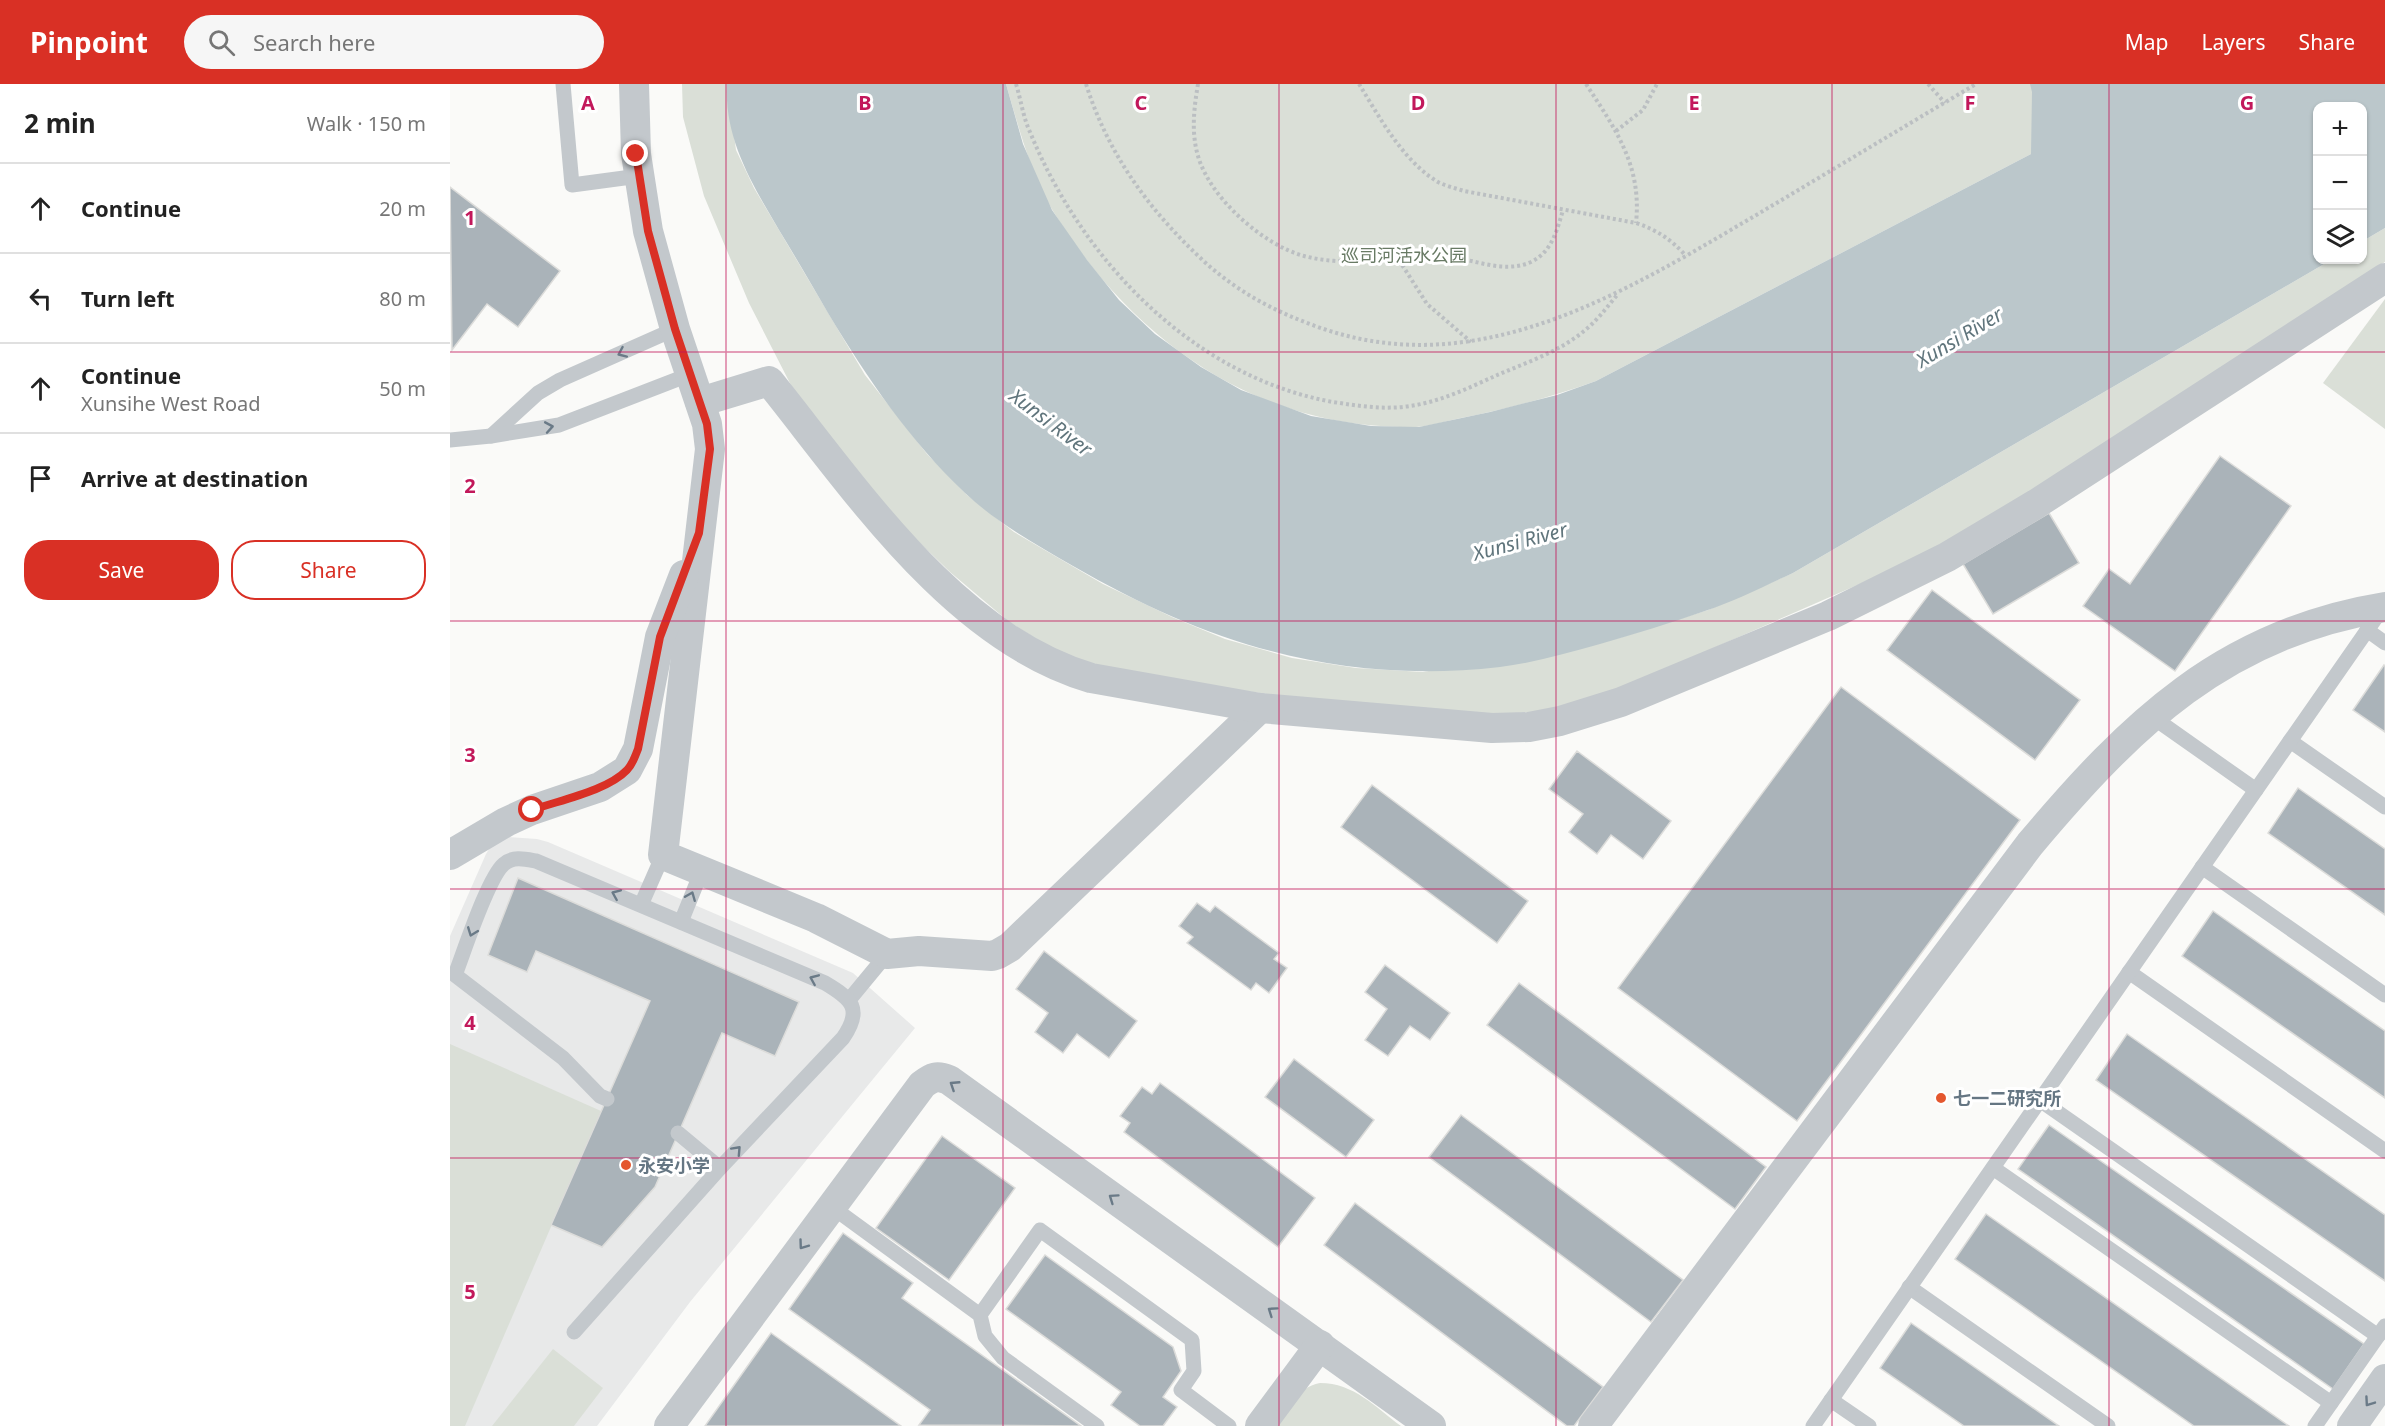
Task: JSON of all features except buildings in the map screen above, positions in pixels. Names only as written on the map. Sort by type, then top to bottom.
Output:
[{"type":"street","points":[[634,84],[636,154],[648,231],[675,329],[707,424],[710,449],[663,855],[816,918],[887,954],[919,951],[992,956],[1003,951],[1260,708]]},
{"type":"street","points":[[695,388],[769,381],[885,524],[933,577],[997,633],[1065,670],[1091,678],[1260,708],[1492,728],[1539,725],[1621,702],[1828,616],[1947,557],[2036,504],[2385,278]]},
{"type":"street","points":[[450,855],[506,822],[532,810],[600,787],[627,770],[638,749],[660,637],[699,533]]},
{"type":"street","points":[[1593,1426],[2030,844],[2097,768],[2151,716],[2225,663],[2316,622],[2379,615]]},
{"type":"street","points":[[669,1426],[922,1085],[930,1078],[938,1076],[949,1080],[1431,1426]]},
{"type":"street","points":[[1260,1426],[1320,1345]]},
{"type":"street","points":[[2352,1426],[2385,1379]]},
{"type":"lane","points":[[563,84],[572,185],[639,176]]},
{"type":"lane","points":[[491,436],[538,393],[560,380],[675,329]]},
{"type":"lane","points":[[450,440],[559,425],[695,388]]},
{"type":"lane","points":[[2379,615],[2385,643]]},
{"type":"lane","points":[[1813,1426],[2379,615]]},
{"type":"lane","points":[[2151,716],[2256,790]]},
{"type":"lane","points":[[2290,741],[2385,807]]},
{"type":"lane","points":[[641,906],[663,855]]},
{"type":"lane","points":[[574,1332],[720,1168],[843,1038],[854,1018],[854,1010],[849,1000],[841,992],[825,983],[536,861],[512,860],[505,863],[492,883],[455,975],[562,1058],[600,1096],[607,1099]]},
{"type":"lane","points":[[2202,867],[2385,994]]},
{"type":"lane","points":[[681,922],[702,870]]},
{"type":"lane","points":[[849,1000],[887,954]]},
{"type":"lane","points":[[2129,972],[2385,1151]]},
{"type":"lane","points":[[2040,1100],[2382,1331],[2315,1426]]},
{"type":"lane","points":[[678,1133],[720,1168]]},
{"type":"lane","points":[[1993,1168],[2331,1403]]},
{"type":"lane","points":[[831,1207],[980,1315],[985,1336],[1003,1358],[1097,1426]]},
{"type":"lane","points":[[980,1315],[1040,1230],[1192,1340],[1194,1371],[1181,1390],[1230,1426]]},
{"type":"lane","points":[[1909,1287],[2108,1426]]},
{"type":"lane","points":[[1831,1400],[1869,1426]]},
{"type":"path","points":[[1016,84],[1028,130],[1044,165],[1094,245],[1123,281],[1154,313],[1223,362],[1294,393],[1365,407],[1411,406],[1428,402],[1485,381],[1568,343],[1599,318],[1618,293]]},
{"type":"path","points":[[1086,84],[1108,139],[1126,172],[1145,199],[1175,234],[1221,276],[1270,308],[1332,333],[1363,340],[1429,346],[1471,342],[1536,326],[1579,311],[1618,293],[1686,256],[1976,84]]},
{"type":"path","points":[[1198,84],[1193,128],[1198,158],[1211,184],[1229,206],[1255,231],[1279,248],[1305,256],[1341,261],[1399,260],[1441,256],[1506,267],[1530,262],[1541,256],[1552,242],[1563,210]]},
{"type":"path","points":[[1359,84],[1400,145],[1419,168],[1436,181],[1464,191],[1636,223],[1654,229],[1667,237],[1686,256]]},
{"type":"path","points":[[1586,84],[1616,131],[1634,175],[1638,200],[1636,223]]},
{"type":"path","points":[[1616,131],[1643,110],[1657,84]]},
{"type":"path","points":[[1929,84],[1945,103]]},
{"type":"path","points":[[1399,260],[1427,304],[1471,342]]},
{"type":"shaded area","name":"永安小学","points":[[507,837],[548,842],[853,973],[915,1028],[690,1302],[597,1426],[450,1426],[450,936],[486,854],[491,846]]},
{"type":"green space","points":[[682,84],[727,84],[736,150],[754,188],[865,375],[927,454],[967,495],[1014,532],[1103,584],[1172,617],[1225,639],[1292,658],[1356,668],[1423,672],[1619,638],[1708,610],[1793,573],[2324,264],[2367,264],[2367,239],[2385,228],[2385,262],[2040,490],[1926,555],[1597,699],[1565,709],[1480,716],[1350,706],[1135,675],[1062,655],[1008,621],[950,572],[893,517],[795,393],[749,303],[704,196],[683,117]]},
{"type":"green space","name":"巡司河活水公园","points":[[1006,84],[2099,84],[2031,154],[1596,381],[1512,407],[1416,427],[1359,424],[1305,413],[1253,395],[1206,369],[1161,338],[1121,300],[1085,258],[1053,211],[1032,166]]},
{"type":"green space","points":[[2385,299],[2385,429],[2323,383]]},
{"type":"green space","points":[[450,1044],[601,1111],[465,1426],[450,1426]]},
{"type":"green space","points":[[553,1349],[603,1388],[574,1426],[492,1426]]},
{"type":"green space","points":[[1320,1383],[1343,1387],[1364,1397],[1401,1426],[1276,1426],[1299,1394]]},
{"type":"water","name":"Xunsi River","points":[[727,84],[1006,84],[1023,144],[1052,210],[1119,300],[1155,334],[1201,367],[1241,390],[1311,416],[1371,426],[1419,427],[1557,395],[1596,381],[2031,154],[2032,92],[2030,84],[2385,84],[2385,228],[2367,239],[2367,102],[2313,102],[2313,264],[2324,264],[1793,573],[1738,598],[1640,632],[1525,663],[1441,671],[1385,670],[1331,664],[1278,653],[1175,618],[1124,594],[1045,550],[977,504],[945,473],[890,408],[828,313],[750,178],[735,142],[727,104]]},
{"type":"place","name":"七一二研究所","points":[[1941,1098]]},
{"type":"place","name":"永安小学","points":[[626,1165]]},
{"type":"route","points":[[532,810],[600,787],[627,770],[633,762],[638,749],[660,637],[699,533],[710,449],[707,424],[675,329],[648,231],[636,154]]}]
